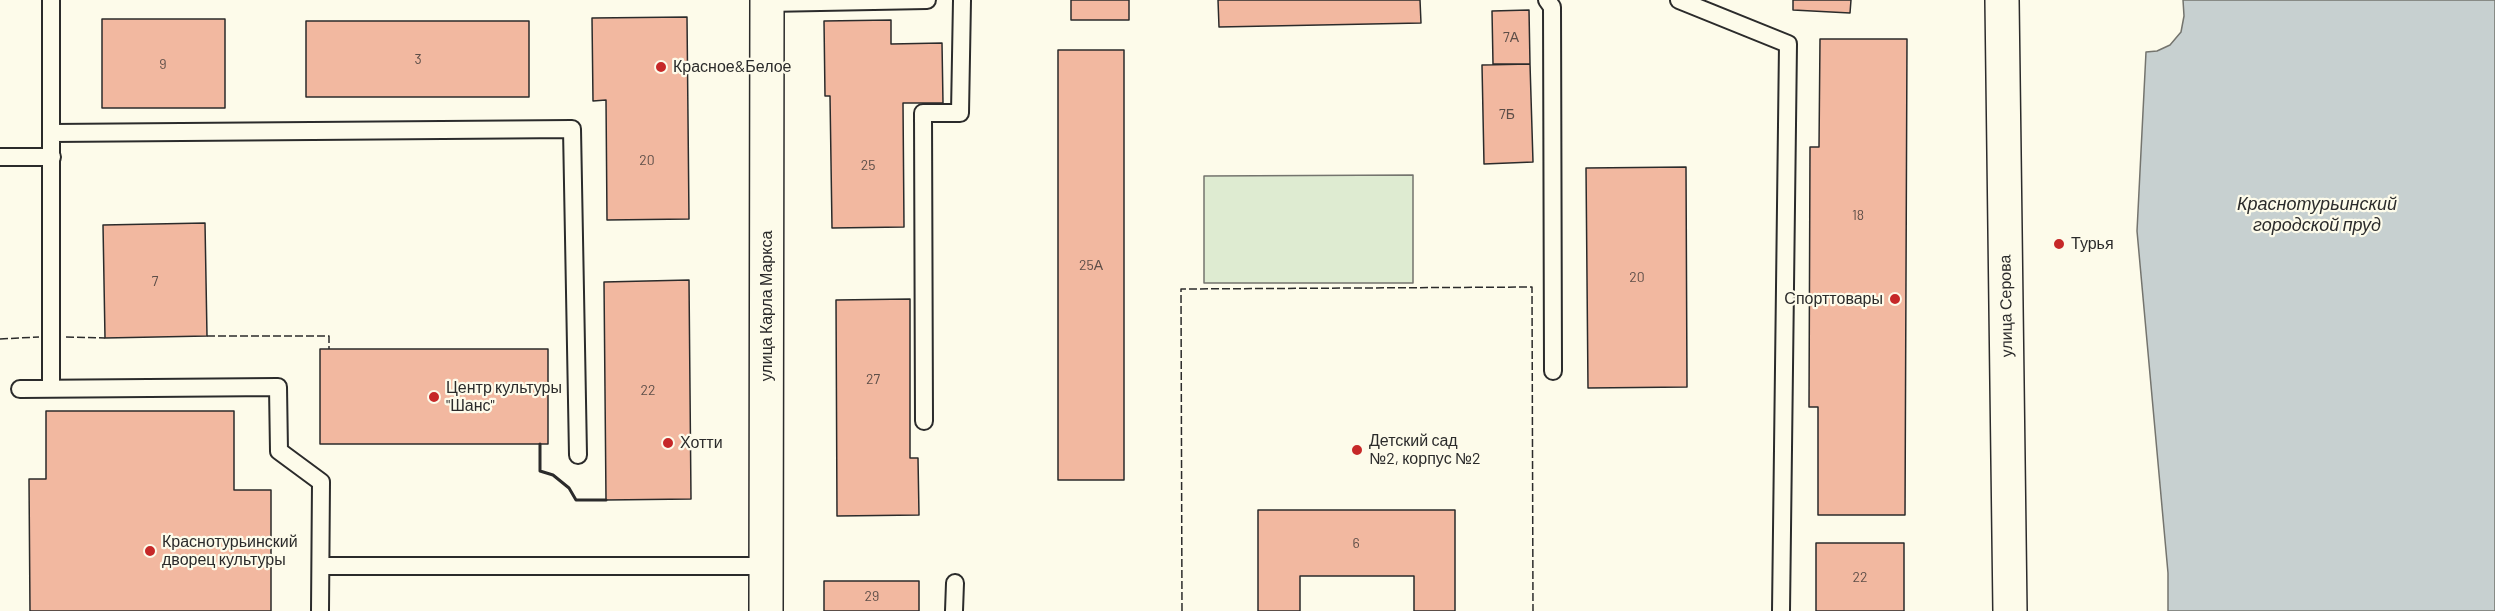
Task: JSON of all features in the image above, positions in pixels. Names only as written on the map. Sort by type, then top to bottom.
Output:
[{"type":"main road","name":"улица Серова","points":[[2002,0],[2010,611]]},
{"type":"main road","name":"улица Карла Маркса","points":[[766,611],[767,1]]},
{"type":"lane","points":[[51,0],[51,387]]},
{"type":"lane","points":[[767,1],[927,0]]},
{"type":"lane","points":[[924,421],[922,113],[960,113],[962,0]]},
{"type":"lane","points":[[1547,0],[1552,6],[1553,371]]},
{"type":"lane","points":[[1679,0],[1788,44],[1780,611]]},
{"type":"lane","points":[[52,133],[572,129],[578,455]]},
{"type":"lane","points":[[0,157],[52,157]]},
{"type":"lane","points":[[20,389],[278,387],[279,452],[321,482],[320,611]]},
{"type":"lane","points":[[321,566],[766,566]]},
{"type":"lane","points":[[954,611],[955,583]]},
{"type":"green space","points":[[1413,175],[1413,283],[1204,283],[1204,176]]},
{"type":"water","name":"Краснотурьинский городской пруд","points":[[2183,0],[2495,0],[2495,611],[2168,611],[2168,573],[2137,231],[2146,52],[2157,51],[2170,45],[2181,32],[2184,16]]},
{"type":"building","points":[[1071,0],[1129,0],[1129,20],[1071,20]]},
{"type":"building","points":[[1218,0],[1420,0],[1421,23],[1219,27]]},
{"type":"building","points":[[1793,0],[1851,0],[1850,13],[1793,10]]},
{"type":"building","points":[[1529,10],[1530,64],[1493,64],[1492,11]]},
{"type":"building","points":[[687,17],[689,219],[607,220],[606,100],[593,101],[592,18]]},
{"type":"building","points":[[102,19],[225,19],[225,108],[102,108]]},
{"type":"building","points":[[891,20],[891,44],[942,43],[943,103],[903,103],[904,227],[832,228],[830,96],[825,96],[824,21]]},
{"type":"building","points":[[306,21],[529,21],[529,97],[306,97]]},
{"type":"building","points":[[1820,39],[1907,39],[1905,515],[1818,515],[1818,407],[1809,407],[1810,147],[1819,147]]},
{"type":"building","points":[[1058,50],[1124,50],[1124,480],[1058,480]]},
{"type":"building","points":[[1530,64],[1533,162],[1484,164],[1482,65]]},
{"type":"building","points":[[1686,167],[1687,387],[1588,388],[1586,168]]},
{"type":"building","points":[[205,223],[207,336],[105,338],[103,225]]},
{"type":"building","points":[[689,280],[691,499],[606,500],[604,282]]},
{"type":"building","points":[[910,299],[910,458],[918,458],[919,515],[837,516],[836,300]]},
{"type":"building","name":"Центр культуры \"Шанс\"","points":[[320,349],[548,349],[548,444],[320,444]]},
{"type":"building","name":"Краснотурьинский дворец культуры","points":[[46,411],[234,411],[234,490],[271,490],[271,611],[30,611],[29,479],[46,479]]},
{"type":"building","points":[[1258,510],[1455,510],[1455,611],[1414,611],[1414,576],[1300,576],[1300,611],[1258,611]]},
{"type":"building","points":[[1816,543],[1904,543],[1904,611],[1816,611]]},
{"type":"building","points":[[824,581],[919,581],[919,611],[824,611]]},
{"type":"fence","points":[[1182,611],[1181,289],[1532,287],[1533,611]]},
{"type":"fence","points":[[207,336],[329,336],[329,349]]},
{"type":"fence","points":[[0,339],[39,337]]},
{"type":"fence","points":[[66,337],[105,338]]},
{"type":"wall","points":[[540,444],[540,471],[553,475],[569,488],[576,500],[606,500]]},
{"type":"place","name":"Красное&Белое","points":[[661,67]]},
{"type":"place","name":"Турья","points":[[2059,244]]},
{"type":"place","name":"Спорттовары","points":[[1895,299]]},
{"type":"place","name":"Центр культуры \"Шанс\"","points":[[434,397]]},
{"type":"place","name":"Хотти","points":[[668,443]]},
{"type":"place","name":"Детский сад №2, корпус №2","points":[[1357,450]]},
{"type":"place","name":"Краснотурьинский дворец культуры","points":[[150,551]]}]
